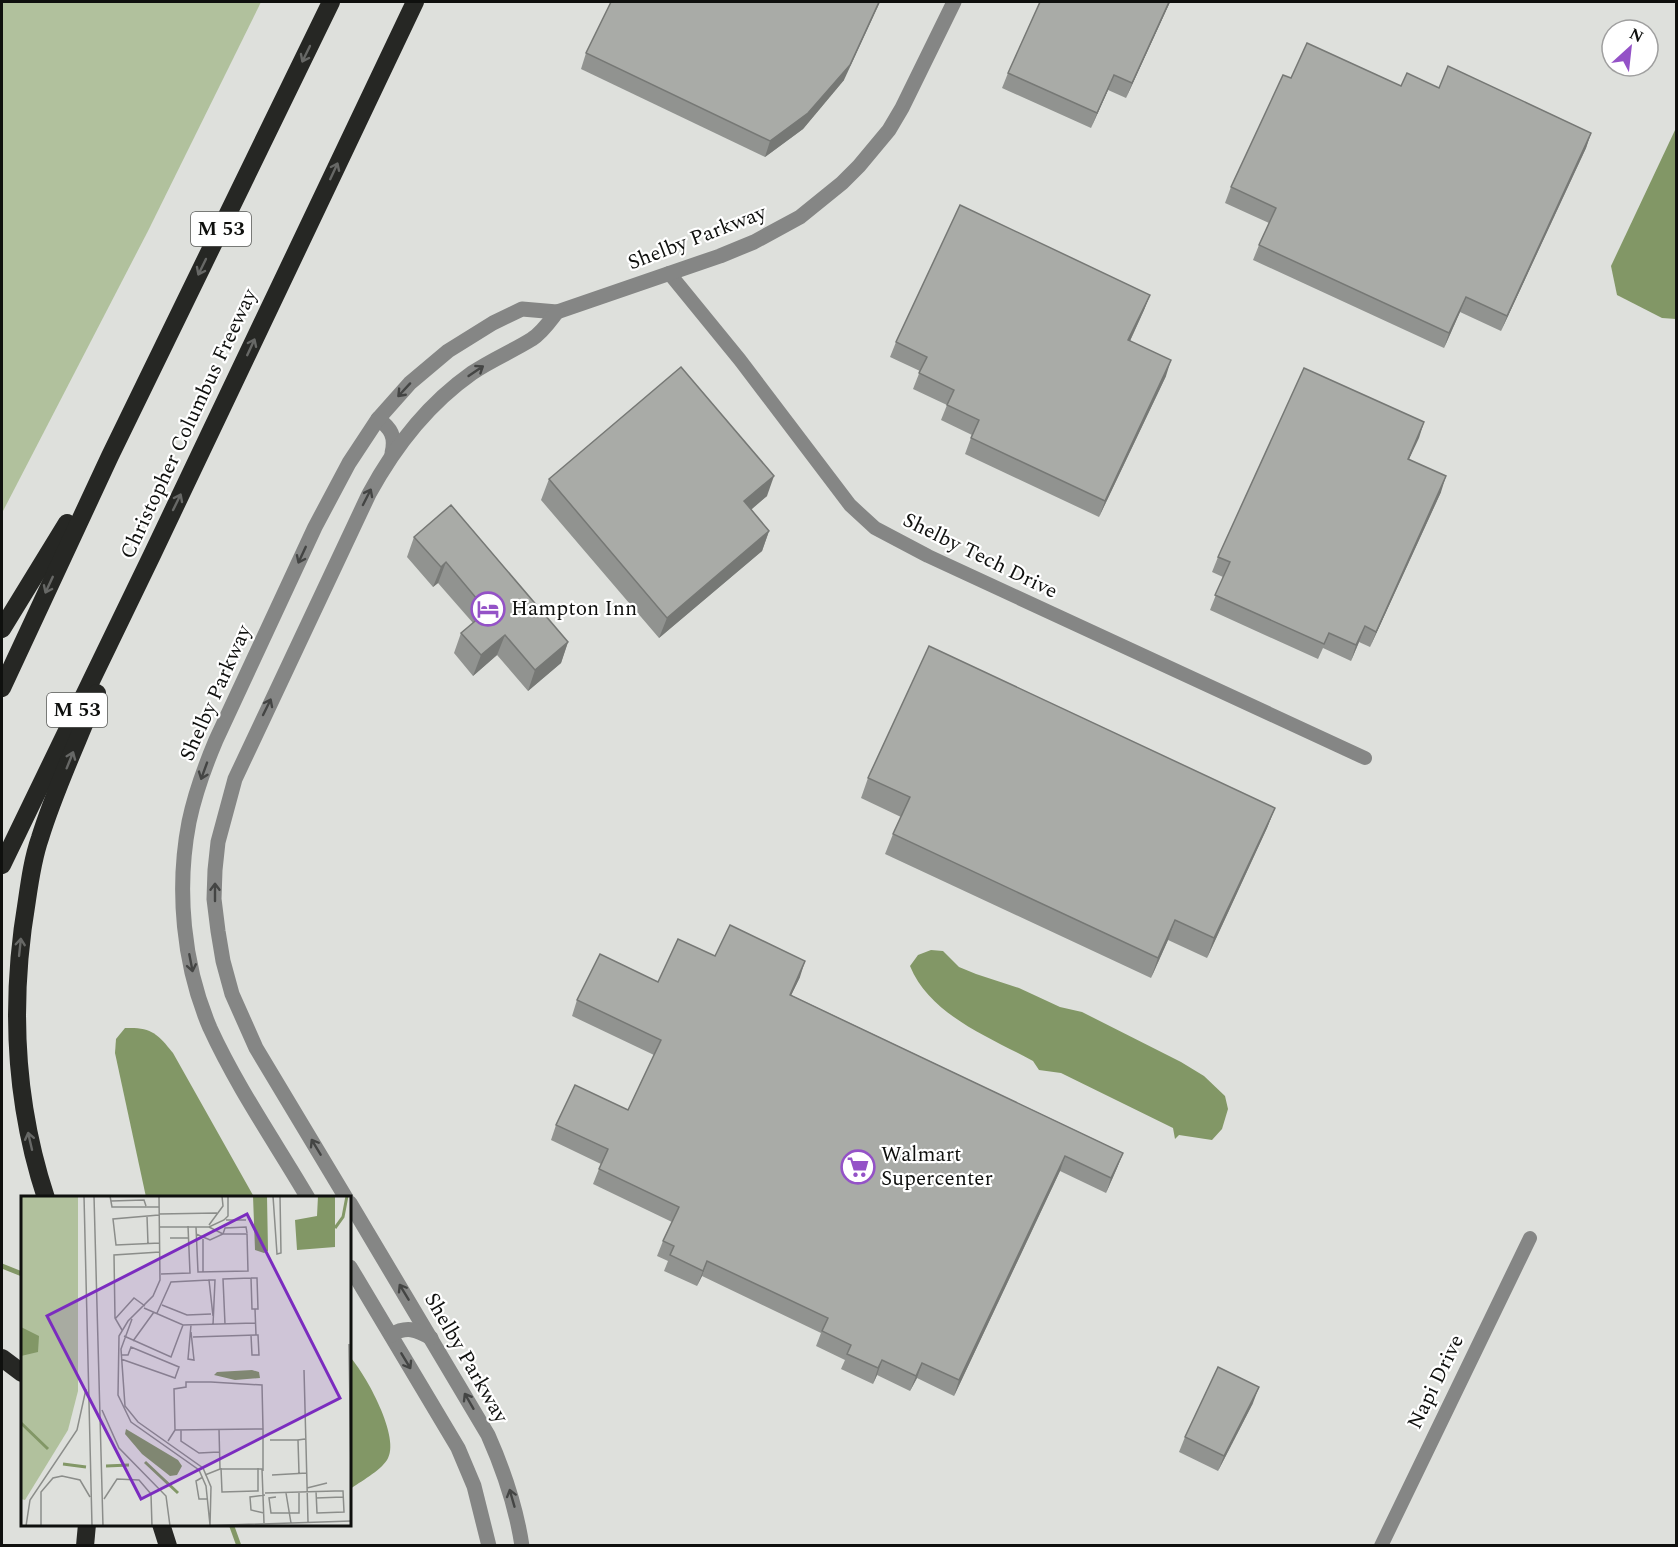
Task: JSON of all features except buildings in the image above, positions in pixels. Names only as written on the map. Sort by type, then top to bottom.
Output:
[{"type":"highway","name":"M 53","points":[[2,688],[110,456],[332,2]]},
{"type":"highway","name":"Christopher Columbus Freeway","points":[[2,865],[415,2]]},
{"type":"highway","points":[[2,629],[110,456]]},
{"type":"highway","points":[[46,1196],[27,1128],[16,1038],[16,987],[23,924],[39,838],[152,555]]},
{"type":"highway","points":[[2,1358],[21,1372]]},
{"type":"highway","points":[[85,1545],[87,1526]]},
{"type":"highway","points":[[162,1526],[168,1545]]},
{"type":"street","name":"Shelby Parkway","points":[[307,1196],[226,1059],[199,999],[185,930],[183,876],[185,848],[195,795],[216,740],[324,509],[349,463],[378,419],[410,383],[448,351],[493,323],[522,309],[557,312],[737,249],[777,231],[800,217],[842,183],[874,148],[902,108],[954,2]]},
{"type":"street","name":"Shelby Tech Drive","points":[[669,273],[740,360],[850,505],[875,528],[938,561],[1365,758]]},
{"type":"street","points":[[345,1196],[256,1048],[232,994],[223,961],[214,899],[218,842],[226,808],[247,750],[369,494],[391,456],[416,424],[440,399],[472,373],[535,338],[557,312]]},
{"type":"street","points":[[378,419],[392,432],[394,440],[391,456]]},
{"type":"street","name":"Shelby Parkway","points":[[351,1205],[474,1409],[496,1453],[513,1501],[522,1545]]},
{"type":"street","name":"Napi Drive","points":[[1381,1545],[1530,1238]]},
{"type":"street","points":[[351,1269],[462,1457],[480,1504],[489,1545]]},
{"type":"street","points":[[391,1335],[409,1328],[418,1330],[431,1338]]},
{"type":"shaded area","points":[[2,2],[261,2],[148,231],[2,513]]},
{"type":"shaded area","points":[[1676,128],[1676,319],[1662,318],[1617,295],[1611,266]]},
{"type":"shaded area","points":[[931,950],[943,951],[959,967],[976,974],[1019,988],[1060,1007],[1082,1012],[1204,1076],[1225,1096],[1228,1109],[1222,1129],[1212,1140],[1179,1135],[1175,1139],[1173,1128],[1061,1073],[1039,1070],[1033,1061],[962,1023],[931,998],[919,983],[910,966],[918,955]]},
{"type":"shaded area","points":[[125,1028],[147,1030],[173,1053],[253,1196],[146,1196],[115,1053],[116,1039]]},
{"type":"shaded area","points":[[351,1358],[380,1407],[390,1437],[387,1460],[370,1476],[351,1488]]},
{"type":"waterway","points":[[2,1266],[21,1274]]},
{"type":"waterway","points":[[232,1526],[239,1546]]},
{"type":"place","name":"Hampton Inn","points":[[488,609]]},
{"type":"place","name":"Walmart Supercenter","points":[[858,1167]]}]
